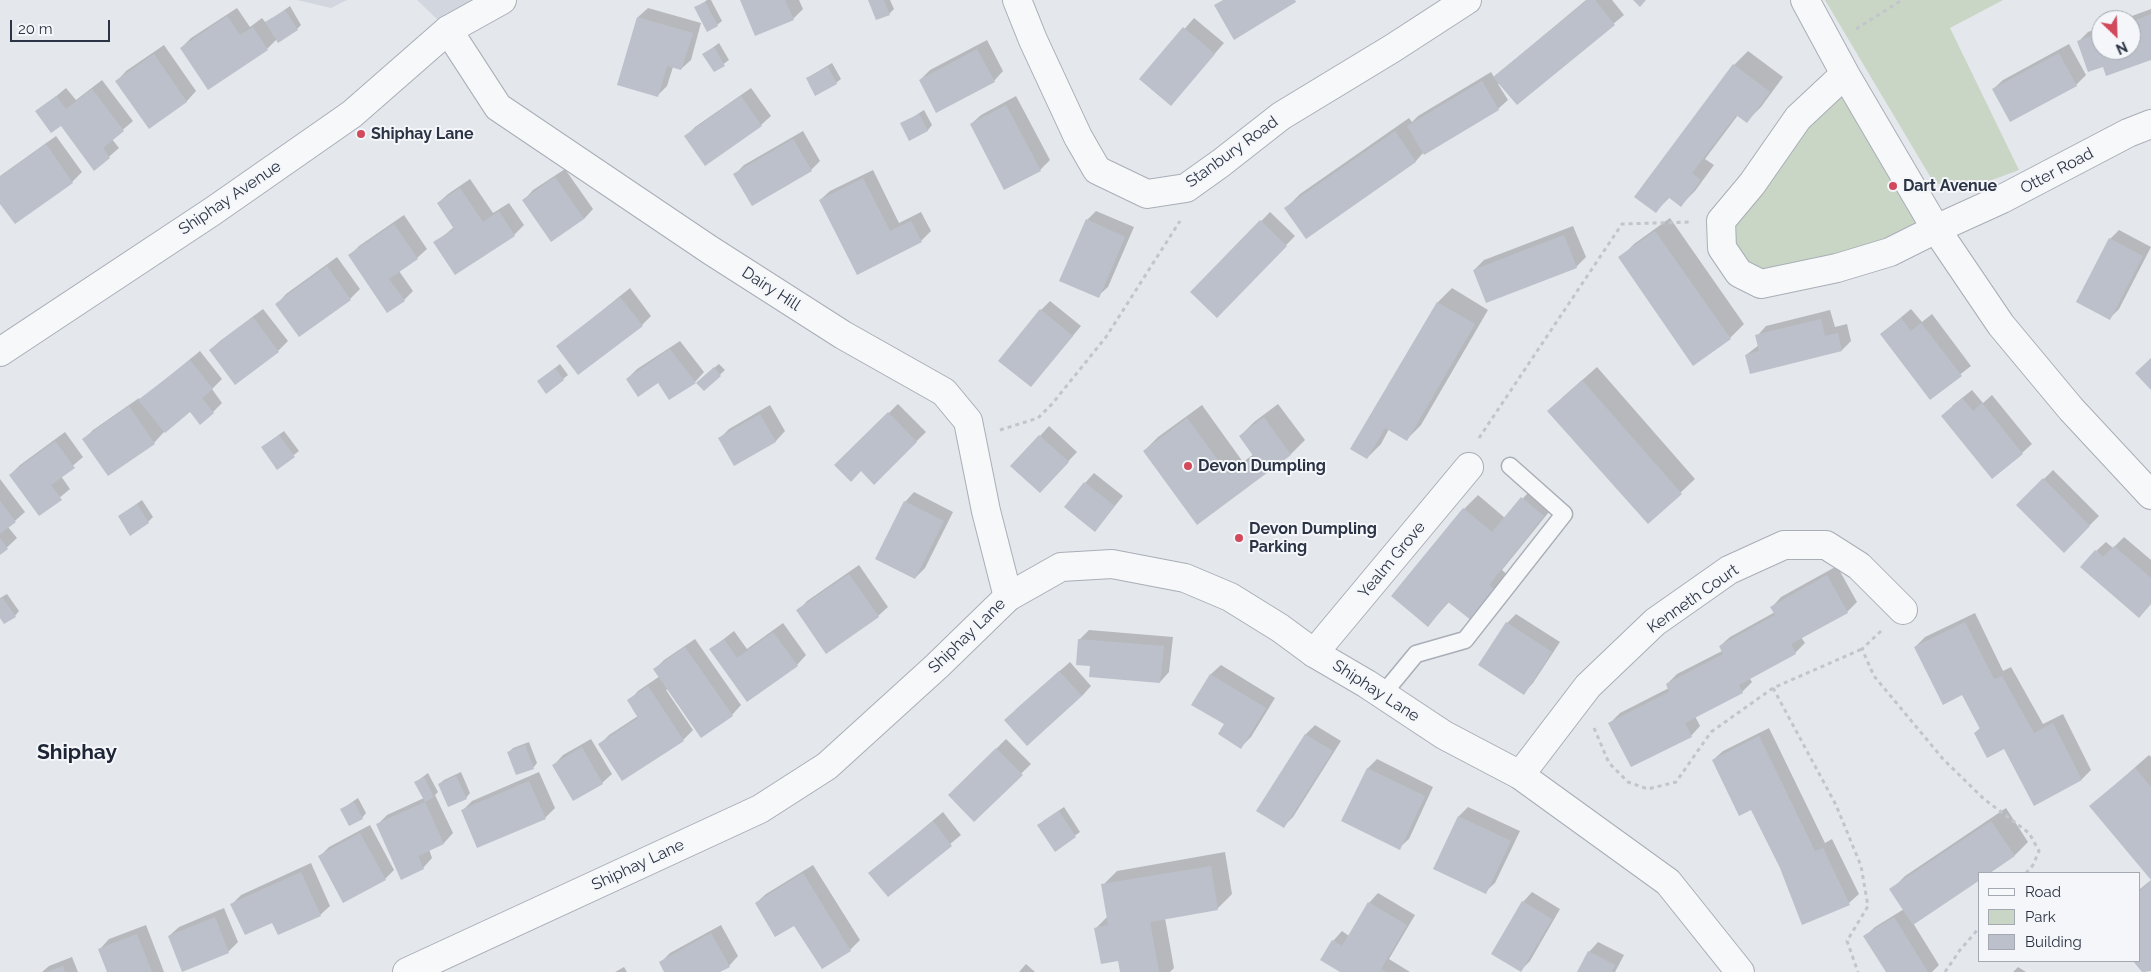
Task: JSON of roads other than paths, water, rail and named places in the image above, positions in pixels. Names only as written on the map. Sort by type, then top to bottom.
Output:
[{"type":"street","name":"Shiphay Avenue","points":[[0,352],[204,216],[352,114],[448,30],[502,0]]},
{"type":"street","name":"Stanbury Road","points":[[1017,0],[1078,136],[1097,170],[1147,194],[1186,188],[1280,116],[1393,48],[1467,0]]},
{"type":"street","points":[[1806,0],[1845,74],[1936,229],[2001,325],[2070,408],[2151,495]]},
{"type":"street","name":"Dairy Hill","points":[[448,30],[498,106],[710,250],[843,336],[944,392],[968,421],[986,510],[1008,597]]},
{"type":"street","name":"Otter Road","points":[[1845,74],[1798,118],[1752,184],[1721,221],[1722,248],[1739,273],[1761,284],[1838,268],[1890,252],[2002,200],[2128,133],[2151,124]]},
{"type":"street","name":"Yealm Grove","points":[[1314,653],[1469,467]]},
{"type":"street","name":"Kenneth Court","points":[[1520,776],[1588,686],[1655,622],[1729,570],[1784,545],[1826,545],[1859,566],[1903,610]]},
{"type":"street","name":"Shiphay Lane","points":[[407,972],[760,809],[826,766],[892,708],[1008,597],[1061,567],[1112,564],[1185,578],[1230,598],[1280,628],[1314,653],[1383,694],[1444,735],[1520,776],[1668,882],[1740,972]]},
{"type":"lane","points":[[1383,694],[1416,654],[1465,640],[1564,514],[1510,466]]},
{"type":"place","name":"Shiphay Lane","points":[[361,134]]},
{"type":"place","name":"Dart Avenue","points":[[1893,186]]},
{"type":"place","name":"Devon Dumpling","points":[[1188,466]]},
{"type":"place","name":"Devon Dumpling Parking","points":[[1239,538]]},
{"type":"district","name":"Shiphay","points":[[77,753]]}]
